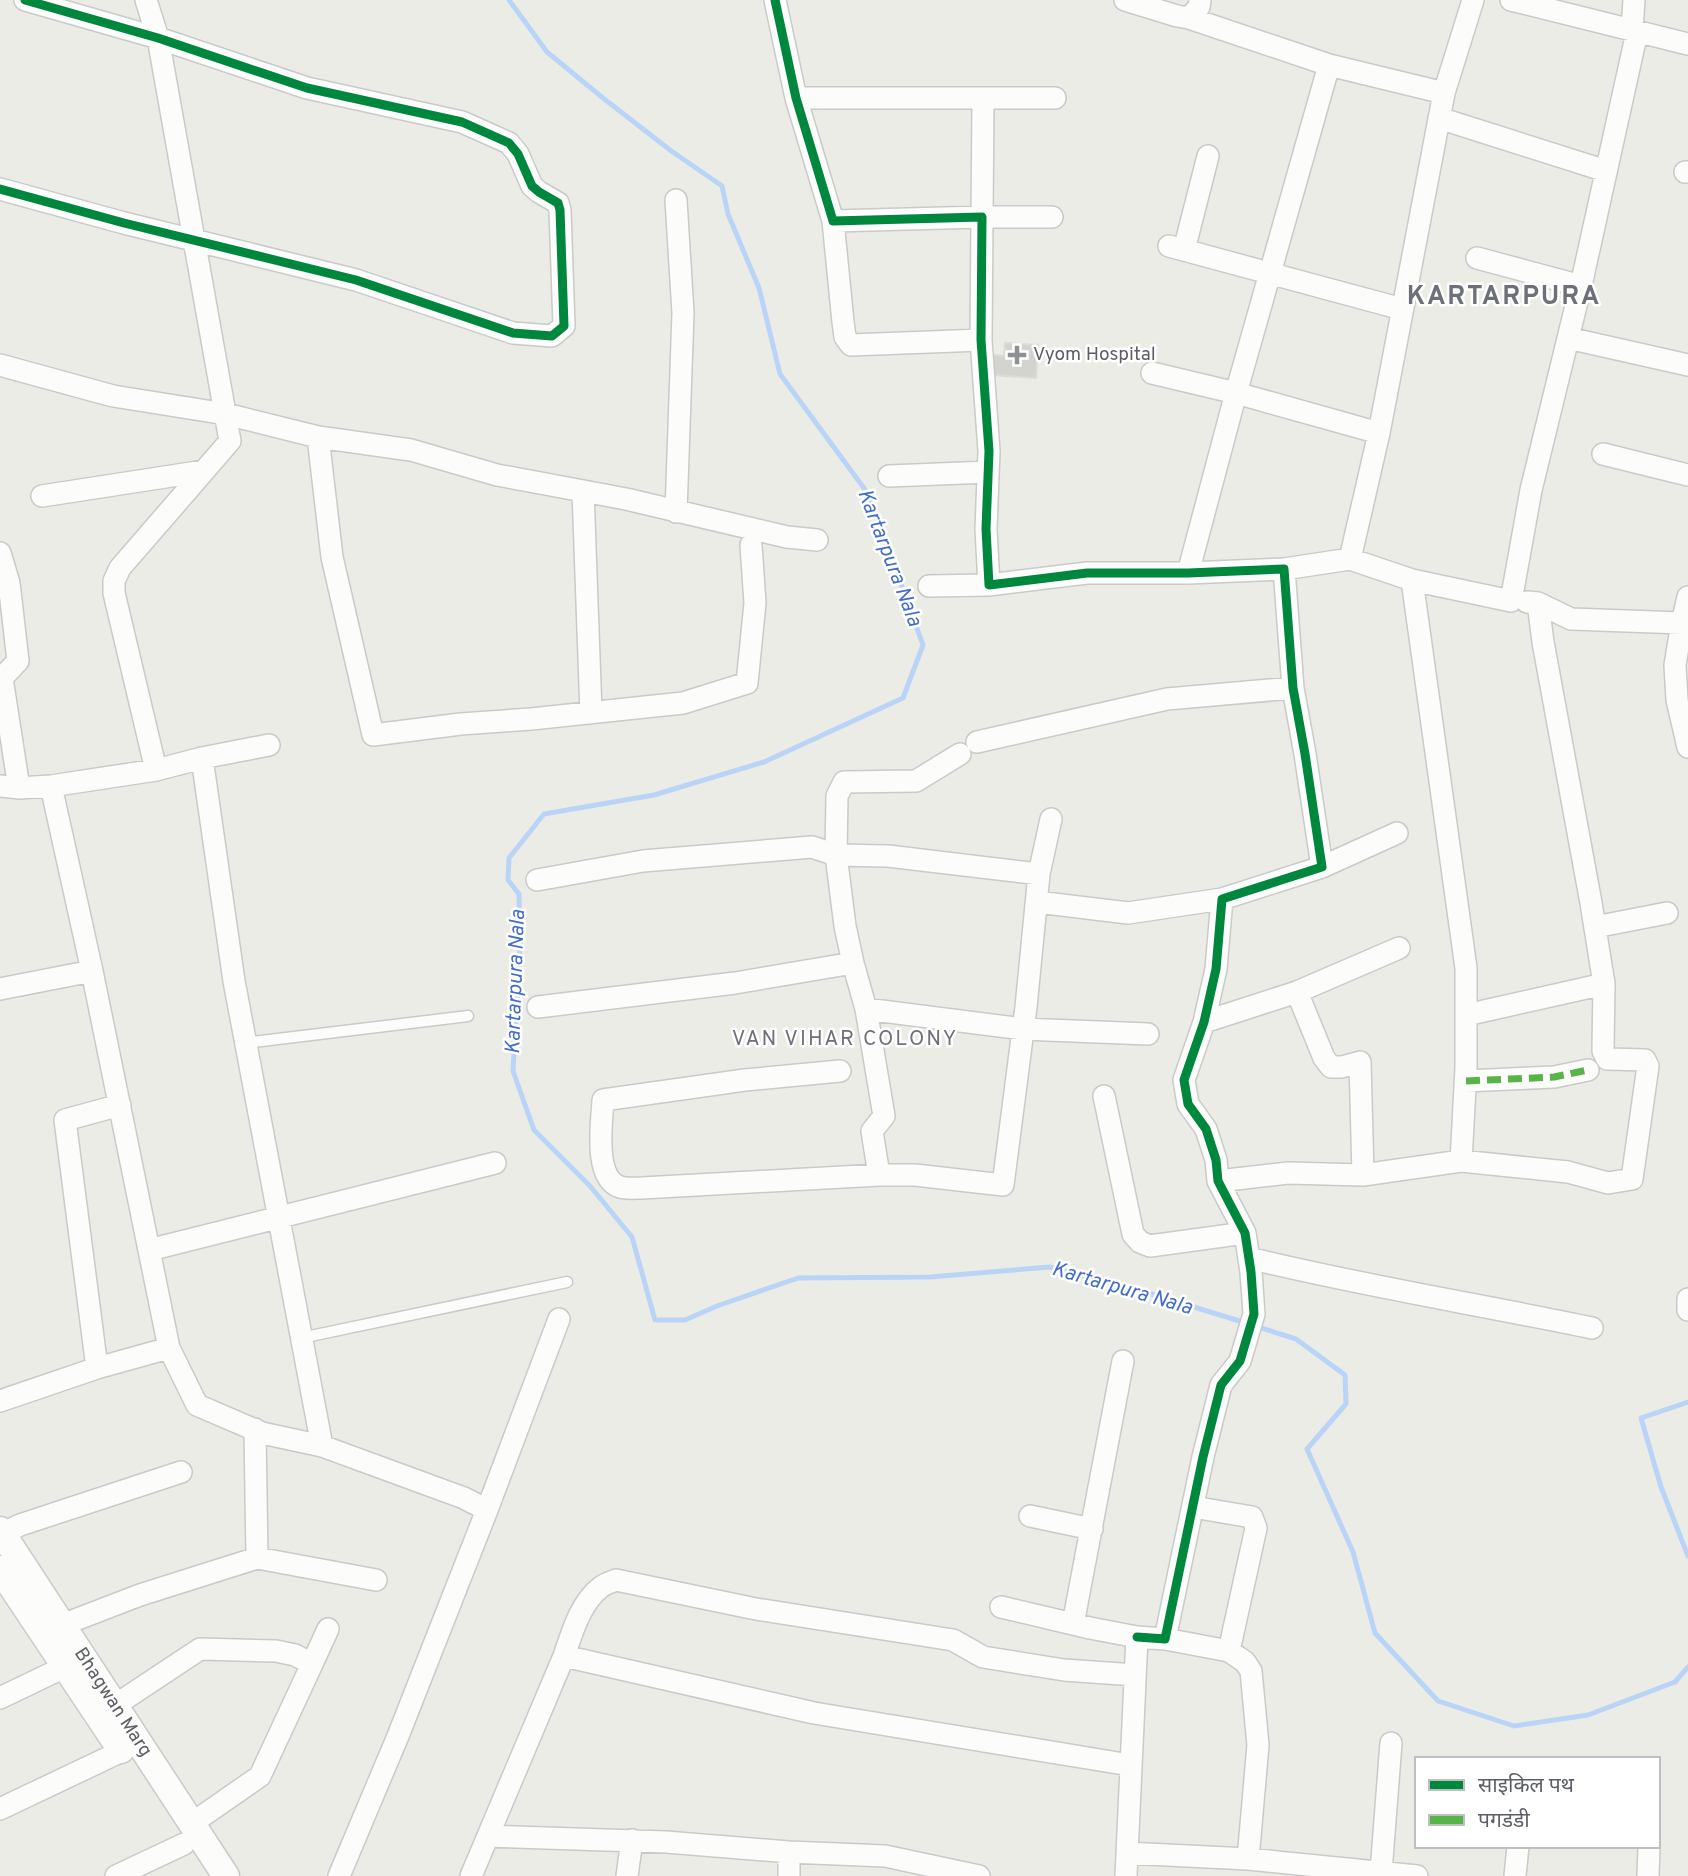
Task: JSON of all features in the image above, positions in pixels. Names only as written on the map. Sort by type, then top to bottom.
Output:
[{"type":"street","points":[[0,189],[124,223],[356,280],[513,333],[552,335],[564,326],[558,203],[532,186],[518,154],[509,143],[462,122],[307,88],[158,38],[25,0]]},
{"type":"street","points":[[146,0],[158,38],[230,441],[120,568],[114,581],[114,593],[156,770]]},
{"type":"street","points":[[775,0],[796,98],[833,221],[845,337],[851,345],[981,340]]},
{"type":"street","points":[[1125,0],[1177,16],[1195,9],[1329,65],[1444,93]]},
{"type":"street","points":[[1350,559],[1379,433],[1444,93],[1473,0]]},
{"type":"street","points":[[1511,0],[1688,44]]},
{"type":"street","points":[[1511,601],[1531,490],[1606,171],[1634,31],[1634,0]]},
{"type":"street","points":[[1188,573],[1329,65]]},
{"type":"street","points":[[796,98],[1055,98]]},
{"type":"street","points":[[983,98],[981,340],[989,452],[986,529],[989,585]]},
{"type":"street","points":[[1439,118],[1606,171]]},
{"type":"street","points":[[1208,156],[1177,248],[1402,309]]},
{"type":"street","points":[[676,200],[683,313],[676,512]]},
{"type":"street","points":[[833,221],[1052,218]]},
{"type":"street","points":[[1477,258],[1581,286]]},
{"type":"street","points":[[1568,338],[1688,365]]},
{"type":"street","points":[[0,365],[113,396],[226,414],[318,437],[411,450],[497,475],[626,499],[787,537],[817,540]]},
{"type":"street","points":[[1152,373],[1236,393],[1379,433]]},
{"type":"street","points":[[318,437],[332,557],[373,735],[683,703],[747,683],[755,603],[751,545]]},
{"type":"street","points":[[1603,454],[1688,475]]},
{"type":"street","points":[[42,496],[204,471]]},
{"type":"street","points":[[889,476],[988,472]]},
{"type":"street","points":[[583,491],[591,713]]},
{"type":"street","points":[[0,553],[9,583],[18,661],[1,678],[9,787],[51,786],[156,770],[269,745]]},
{"type":"street","points":[[929,586],[989,585],[1087,573],[1284,569],[1350,559],[1412,580],[1511,601],[1538,603],[1571,619],[1685,626]]},
{"type":"street","points":[[1284,569],[1293,688],[1306,754],[1322,867]]},
{"type":"street","points":[[1412,580],[1466,968],[1466,1081],[1461,1161]]},
{"type":"street","points":[[1688,597],[1685,626],[1675,664],[1677,700],[1688,747]]},
{"type":"street","points":[[1218,1181],[1288,1173],[1363,1175],[1461,1161],[1568,1172],[1608,1183],[1632,1179],[1648,1066],[1645,1060],[1607,1059],[1603,1051],[1604,984],[1538,603]]},
{"type":"street","points":[[879,1175],[872,1131],[884,1116],[866,1009],[845,926],[836,855],[837,796],[844,782],[916,781],[968,748],[1167,699],[1293,688]]},
{"type":"street","points":[[201,758],[234,981],[322,1446]]},
{"type":"street","points":[[51,786],[92,971],[169,1348],[197,1405],[262,1433],[322,1446],[464,1498],[487,1510]]},
{"type":"street","points":[[840,1071],[745,1080],[603,1100],[601,1157],[609,1178],[618,1187],[630,1188],[879,1175],[915,1175],[1003,1185],[1039,874],[1051,819]]},
{"type":"street","points":[[1037,902],[1128,913],[1222,899],[1322,867],[1397,833]]},
{"type":"street","points":[[537,880],[643,861],[812,847],[836,855],[888,856],[1039,874]]},
{"type":"street","points":[[1165,1639],[1221,1385],[1240,1361],[1254,1314],[1245,1233],[1218,1181],[1216,1160],[1206,1129],[1188,1104],[1184,1080],[1204,1022],[1216,970],[1222,899]]},
{"type":"street","points":[[1595,928],[1667,913]]},
{"type":"street","points":[[1204,1022],[1297,992],[1399,948]]},
{"type":"street","points":[[538,1007],[735,983],[853,963]]},
{"type":"street","points":[[0,989],[92,971]]},
{"type":"street","points":[[1466,1015],[1604,984]]},
{"type":"street","points":[[1297,992],[1324,1058],[1331,1067],[1360,1062],[1363,1175]]},
{"type":"street","points":[[866,1009],[1023,1029],[1148,1034]]},
{"type":"street","points":[[1466,1081],[1554,1077],[1588,1070]]},
{"type":"street","points":[[1104,1096],[1133,1234],[1140,1242],[1150,1246],[1245,1233]]},
{"type":"street","points":[[97,1368],[65,1120],[120,1105]]},
{"type":"street","points":[[149,1250],[495,1163]]},
{"type":"street","points":[[1249,1258],[1321,1276],[1592,1328]]},
{"type":"street","points":[[1688,1299],[1688,1310]]},
{"type":"street","points":[[339,1876],[487,1510],[559,1319]]},
{"type":"street","points":[[0,1401],[97,1368],[169,1348]]},
{"type":"street","points":[[1073,1624],[1123,1361]]},
{"type":"street","points":[[255,1429],[257,1558]]},
{"type":"street","points":[[1,1533],[181,1472]]},
{"type":"street","points":[[1193,1507],[1252,1517],[1256,1528],[1229,1651]]},
{"type":"street","points":[[1030,1516],[1092,1529]]},
{"type":"street","name":"Bhagwan Marg","points":[[1,1533],[62,1625],[74,1662],[122,1751],[188,1834],[226,1876]]},
{"type":"street","points":[[62,1625],[140,1595],[257,1558],[376,1580]]},
{"type":"street","name":"Bhagwan Marg","points":[[0,1569],[74,1662],[114,1706],[188,1834],[206,1876]]},
{"type":"street","points":[[471,1876],[574,1627],[589,1601],[601,1587],[616,1580],[756,1609],[953,1640],[983,1657],[1064,1670],[1135,1675]]},
{"type":"street","points":[[1001,1607],[1137,1637],[1165,1639],[1229,1651],[1245,1662],[1251,1671],[1258,1745],[1248,1859]]},
{"type":"street","points":[[116,1876],[188,1834],[260,1776],[328,1629]]},
{"type":"street","points":[[1126,1876],[1137,1637]]},
{"type":"street","points":[[114,1706],[200,1648],[276,1651],[295,1655],[312,1664]]},
{"type":"street","points":[[564,1656],[814,1713],[1130,1765]]},
{"type":"street","points":[[0,1698],[74,1662]]},
{"type":"street","points":[[1381,1872],[1391,1743]]},
{"type":"street","points":[[0,1810],[122,1751]]},
{"type":"street","points":[[488,1836],[632,1840],[789,1852],[979,1876]]},
{"type":"street","points":[[627,1876],[632,1840]]},
{"type":"street","points":[[1516,1876],[1518,1848]]},
{"type":"street","points":[[1648,1876],[1649,1848]]},
{"type":"street","points":[[789,1852],[789,1876]]},
{"type":"street","points":[[1127,1853],[1248,1859],[1417,1876]]},
{"type":"lane","points":[[245,1043],[468,1016]]},
{"type":"lane","points":[[301,1338],[567,1282]]},
{"type":"building","points":[[1005,343],[1038,345],[1036,378],[993,375],[994,355],[1004,356]]},
{"type":"waterway","name":"Kartarpura Nala","points":[[509,0],[547,52],[670,150],[722,186],[728,214],[759,288],[780,374],[869,495],[923,645],[903,698],[764,762],[654,795],[544,814],[509,858],[508,880],[519,894],[520,948],[513,1071],[534,1130],[590,1186],[632,1237],[655,1320],[685,1320],[798,1278],[930,1277],[1050,1267],[1142,1291],[1246,1323]]},
{"type":"waterway","name":"Kartarpura Nala","points":[[1255,1326],[1296,1339],[1345,1375],[1346,1404],[1307,1449],[1353,1552],[1375,1633],[1438,1701],[1514,1726],[1588,1715],[1675,1682],[1688,1667]]},
{"type":"waterway","name":"Kartarpura Nala","points":[[1688,1402],[1641,1418],[1661,1487],[1688,1556]]},
{"type":"marked path","points":[[1466,1081],[1554,1077],[1588,1070]]},
{"type":"cycle path","points":[[0,189],[124,223],[356,280],[513,333],[552,336],[564,326],[558,203],[532,186],[518,154],[509,143],[462,122],[307,88],[158,38],[25,0]]},
{"type":"cycle path","points":[[775,0],[796,98],[833,221],[982,217],[981,340],[989,451],[986,529],[989,585],[1087,573],[1284,569],[1293,688],[1322,867],[1222,899],[1216,969],[1204,1022],[1184,1080],[1188,1104],[1206,1129],[1216,1160],[1218,1181],[1245,1233],[1254,1314],[1240,1361],[1221,1385],[1165,1639],[1137,1637]]},
{"type":"place","name":"Vyom Hospital","points":[[1017,355]]},
{"type":"district","name":"KARTARPURA","points":[[1504,297]]},
{"type":"district","name":"VAN VIHAR COLONY","points":[[845,1039]]}]
